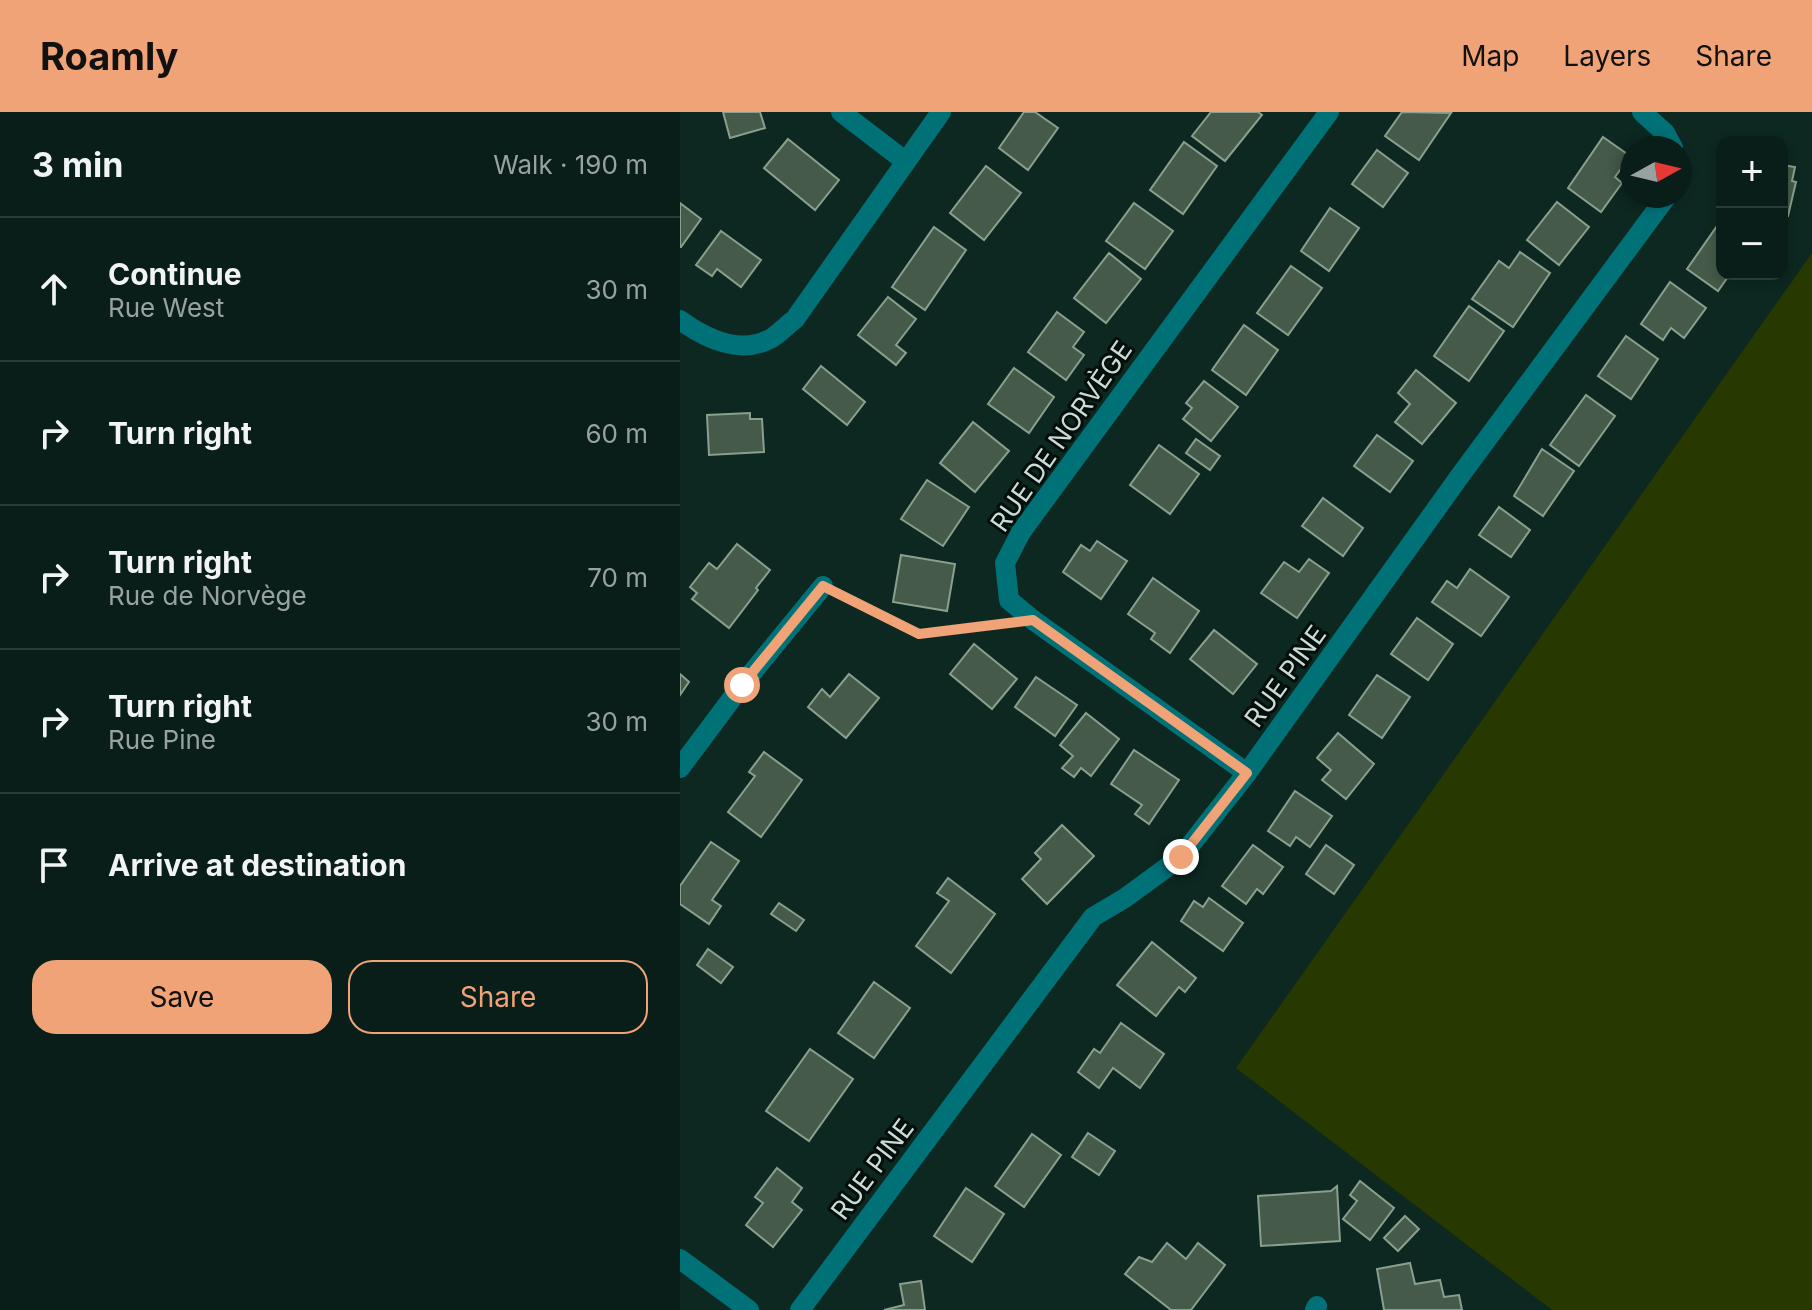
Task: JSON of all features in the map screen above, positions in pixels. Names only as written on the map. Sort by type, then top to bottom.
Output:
[{"type":"street","points":[[841,112],[905,161]]},
{"type":"street","points":[[680,320],[701,335],[746,347],[770,339],[795,319],[941,112]]},
{"type":"street","name":"RUE DE NORVÈGE","points":[[1247,773],[1009,600],[1005,563],[1021,532],[1329,112]]},
{"type":"street","points":[[1642,112],[1659,126],[1665,136]]},
{"type":"street","name":"RUE PINE","points":[[800,1310],[1093,917],[1181,857],[1247,773],[1462,473],[1658,208]]},
{"type":"street","points":[[680,768],[742,685],[823,586]]},
{"type":"street","points":[[680,1259],[749,1310]]},
{"type":"path","points":[[823,586],[919,634],[1033,620]]},
{"type":"green space","points":[[1812,253],[1812,1310],[1552,1310],[1236,1068]]},
{"type":"building","points":[[723,112],[760,112],[765,128],[730,138]]},
{"type":"building","points":[[1024,112],[1035,112],[1058,128],[1028,170],[999,148]]},
{"type":"building","points":[[1211,112],[1258,112],[1262,115],[1225,161],[1192,136]]},
{"type":"building","points":[[1402,112],[1451,113],[1419,160],[1385,136]]},
{"type":"building","points":[[1603,137],[1620,149],[1620,170],[1615,177],[1620,186],[1601,212],[1568,188]]},
{"type":"building","points":[[788,139],[839,180],[815,210],[764,168]]},
{"type":"building","points":[[1184,142],[1217,166],[1183,214],[1150,190]]},
{"type":"building","points":[[1377,150],[1408,173],[1383,207],[1352,184]]},
{"type":"building","points":[[986,166],[1021,193],[984,240],[950,213]]},
{"type":"building","points":[[1788,166],[1795,167],[1792,181],[1796,182],[1788,216]]},
{"type":"building","points":[[1557,202],[1589,227],[1559,265],[1527,240]]},
{"type":"building","points":[[680,203],[701,219],[681,247],[680,247]]},
{"type":"building","points":[[1134,203],[1173,231],[1145,269],[1106,241]]},
{"type":"building","points":[[1330,208],[1359,228],[1329,271],[1301,251]]},
{"type":"building","points":[[934,227],[966,250],[925,310],[892,287]]},
{"type":"building","points":[[1716,227],[1716,280],[1726,280],[1718,291],[1687,269]]},
{"type":"building","points":[[721,231],[761,260],[741,287],[717,269],[712,276],[696,265]]},
{"type":"building","points":[[1520,252],[1550,273],[1513,327],[1472,299],[1499,261],[1509,268]]},
{"type":"building","points":[[1109,253],[1141,279],[1106,323],[1074,298]]},
{"type":"building","points":[[1291,266],[1322,288],[1288,335],[1257,313]]},
{"type":"building","points":[[1670,282],[1706,308],[1684,338],[1671,328],[1663,340],[1641,324]]},
{"type":"building","points":[[888,297],[916,319],[896,345],[906,353],[896,365],[858,335]]},
{"type":"building","points":[[1469,306],[1504,331],[1469,381],[1434,356]]},
{"type":"building","points":[[1057,312],[1084,332],[1073,347],[1084,355],[1066,380],[1028,352]]},
{"type":"building","points":[[1244,325],[1278,350],[1246,395],[1212,370]]},
{"type":"building","points":[[1626,336],[1658,359],[1631,399],[1598,376]]},
{"type":"building","points":[[821,366],[865,402],[847,425],[803,389]]},
{"type":"building","points":[[1014,368],[1054,397],[1029,433],[988,404]]},
{"type":"building","points":[[1416,370],[1456,403],[1422,444],[1395,422],[1410,404],[1398,393]]},
{"type":"building","points":[[1204,381],[1238,407],[1211,441],[1183,419],[1192,408],[1186,403]]},
{"type":"building","points":[[1586,395],[1615,416],[1579,466],[1550,445]]},
{"type":"building","points":[[750,413],[750,419],[762,419],[764,452],[709,455],[707,415]]},
{"type":"building","points":[[973,422],[1009,451],[975,492],[940,463]]},
{"type":"building","points":[[1377,435],[1413,461],[1390,492],[1354,466]]},
{"type":"building","points":[[1196,439],[1220,456],[1210,470],[1186,453]]},
{"type":"building","points":[[1159,445],[1199,474],[1170,514],[1130,485]]},
{"type":"building","points":[[1542,449],[1574,471],[1543,516],[1514,496]]},
{"type":"building","points":[[927,480],[969,507],[943,546],[901,519]]},
{"type":"building","points":[[1323,498],[1363,528],[1343,556],[1302,526]]},
{"type":"building","points":[[1499,507],[1530,530],[1511,557],[1479,535]]},
{"type":"building","points":[[1097,541],[1127,561],[1101,599],[1063,572],[1081,545],[1090,551]]},
{"type":"building","points":[[737,544],[770,570],[729,628],[692,599],[697,593],[690,587],[709,563],[717,569]]},
{"type":"building","points":[[901,555],[955,564],[947,611],[893,602]]},
{"type":"building","points":[[1309,559],[1329,573],[1297,618],[1261,593],[1284,562],[1299,572]]},
{"type":"building","points":[[1470,569],[1509,597],[1481,636],[1432,602],[1447,581],[1457,588]]},
{"type":"building","points":[[1153,578],[1199,611],[1170,653],[1151,639],[1155,633],[1128,614]]},
{"type":"building","points":[[1417,618],[1453,644],[1428,680],[1391,654]]},
{"type":"building","points":[[1214,630],[1257,664],[1233,694],[1190,659]]},
{"type":"building","points":[[974,644],[1017,679],[992,709],[950,674]]},
{"type":"building","points":[[680,674],[689,682],[680,695]]},
{"type":"building","points":[[849,674],[879,698],[846,738],[808,707],[822,689],[830,697]]},
{"type":"building","points":[[1377,675],[1410,697],[1382,738],[1349,715]]},
{"type":"building","points":[[1036,677],[1077,705],[1055,736],[1015,707]]},
{"type":"building","points":[[1086,713],[1119,739],[1091,776],[1081,768],[1074,777],[1062,768],[1073,756],[1060,745]]},
{"type":"building","points":[[1338,733],[1374,764],[1346,799],[1322,780],[1331,770],[1317,758]]},
{"type":"building","points":[[1134,750],[1179,780],[1149,824],[1135,814],[1142,805],[1111,784]]},
{"type":"building","points":[[764,752],[802,780],[761,837],[728,812],[755,776],[749,772]]},
{"type":"building","points":[[1295,791],[1332,816],[1310,847],[1296,837],[1290,846],[1268,831]]},
{"type":"building","points":[[1062,825],[1094,856],[1047,904],[1022,879],[1041,859],[1035,853]]},
{"type":"building","points":[[711,842],[739,861],[712,900],[721,906],[709,924],[680,904],[680,886]]},
{"type":"building","points":[[1253,845],[1283,867],[1263,894],[1257,889],[1246,904],[1222,886]]},
{"type":"building","points":[[1326,845],[1354,865],[1334,894],[1306,874]]},
{"type":"building","points":[[948,878],[995,914],[951,973],[916,946],[949,901],[937,893]]},
{"type":"building","points":[[1209,898],[1243,923],[1223,951],[1181,921],[1194,901],[1203,907]]},
{"type":"building","points":[[779,903],[804,920],[796,931],[771,914]]},
{"type":"building","points":[[1152,942],[1196,978],[1185,992],[1179,987],[1156,1016],[1117,985]]},
{"type":"building","points":[[708,949],[733,967],[721,983],[697,965]]},
{"type":"building","points":[[874,982],[910,1008],[874,1058],[838,1033]]},
{"type":"building","points":[[1121,1023],[1164,1054],[1140,1088],[1113,1068],[1099,1088],[1078,1072],[1094,1049],[1100,1053]]},
{"type":"building","points":[[810,1049],[853,1079],[809,1141],[766,1111]]},
{"type":"building","points":[[1088,1133],[1115,1151],[1099,1175],[1072,1157]]},
{"type":"building","points":[[1032,1134],[1061,1155],[1024,1207],[995,1186]]},
{"type":"building","points":[[777,1168],[802,1188],[792,1202],[802,1210],[773,1247],[746,1225],[763,1203],[755,1197]]},
{"type":"building","points":[[1360,1181],[1394,1208],[1370,1240],[1343,1219],[1357,1201],[1350,1195]]},
{"type":"building","points":[[1337,1186],[1340,1241],[1261,1246],[1258,1196],[1331,1191]]},
{"type":"building","points":[[966,1188],[1004,1214],[972,1262],[934,1236]]},
{"type":"building","points":[[1405,1216],[1419,1229],[1398,1251],[1384,1238]]},
{"type":"building","points":[[1167,1243],[1186,1259],[1198,1243],[1225,1265],[1191,1310],[1171,1310],[1125,1274],[1139,1257],[1152,1262]]},
{"type":"building","points":[[1410,1263],[1415,1284],[1440,1280],[1444,1297],[1459,1295],[1462,1310],[1384,1310],[1377,1269]]},
{"type":"building","points":[[921,1281],[925,1310],[884,1310],[904,1305],[900,1284]]},
{"type":"route","points":[[742,685],[823,586],[919,634],[1033,620],[1247,773],[1181,857]]}]
